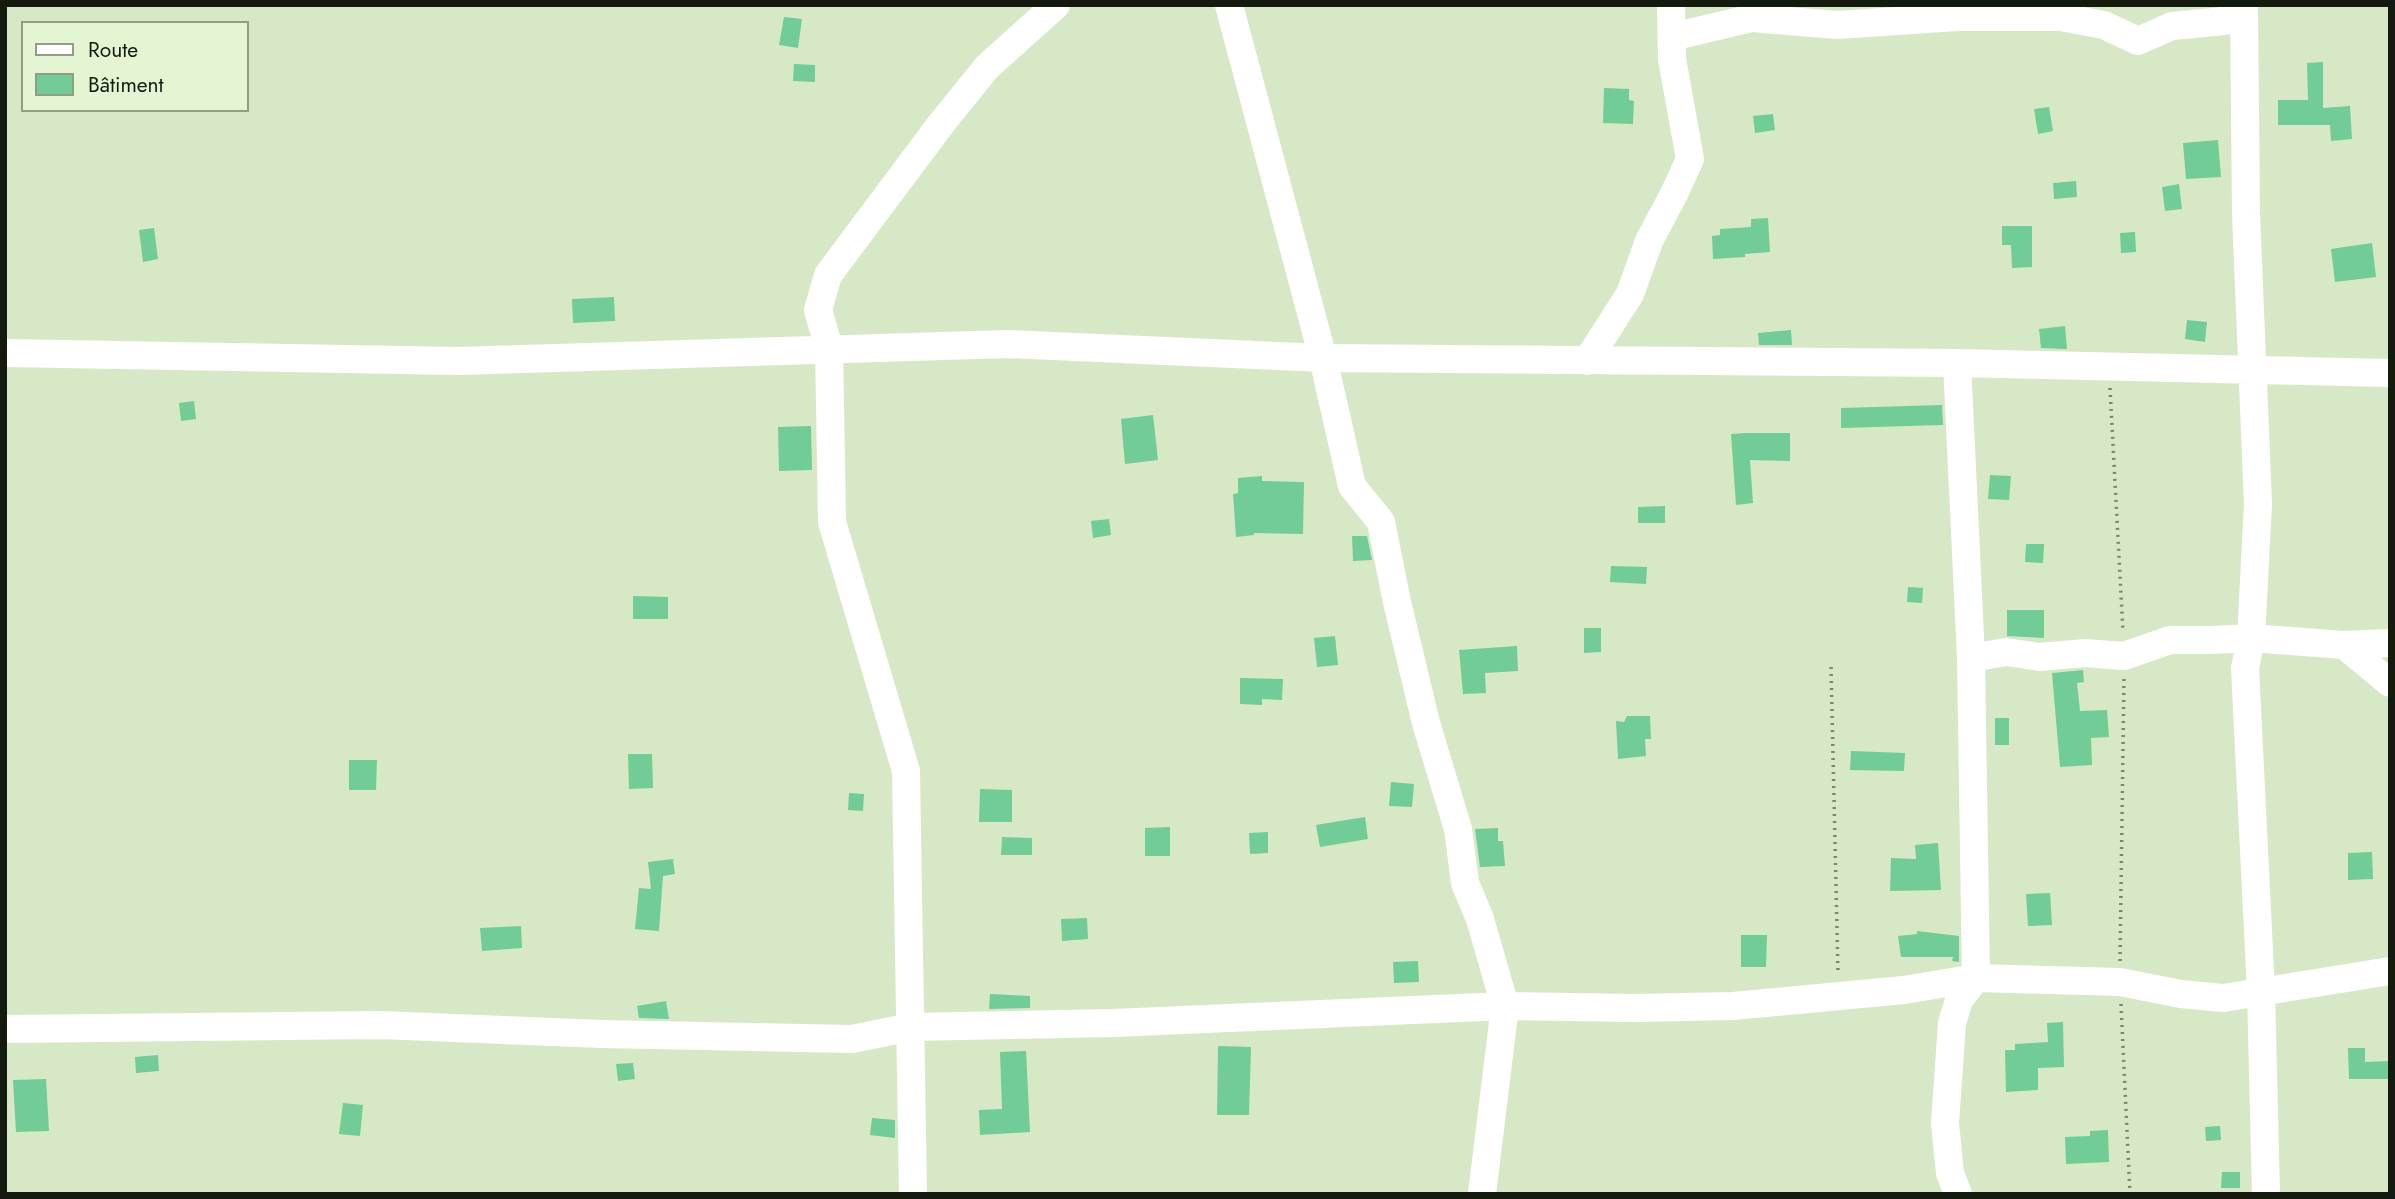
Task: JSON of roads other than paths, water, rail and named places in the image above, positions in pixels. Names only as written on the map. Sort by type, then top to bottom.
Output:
[{"type":"street","points":[[913,1194],[906,771],[832,522],[829,348],[818,310],[828,275],[987,66],[1056,5]]},
{"type":"street","points":[[1229,5],[1323,358],[1353,485],[1381,522],[1426,723],[1458,829],[1465,883],[1480,919],[1504,1006],[1482,1194]]},
{"type":"street","points":[[1587,360],[1630,294],[1649,241],[1690,159],[1672,59],[1671,5]]},
{"type":"street","points":[[1672,37],[1752,19],[1837,25],[1957,17],[2061,17],[2104,25],[2138,41],[2172,26],[2224,21],[2242,5]]},
{"type":"street","points":[[2242,5],[2246,214],[2258,504],[2251,638],[2245,668],[2261,991],[2266,1194]]},
{"type":"street","points":[[5,354],[459,360],[1008,344],[1323,358],[2109,365],[2390,373]]},
{"type":"street","points":[[1956,363],[1972,658],[1976,978],[1959,1000],[1952,1023],[1945,1123],[1950,1173],[1958,1194]]},
{"type":"street","points":[[1972,658],[2006,652],[2040,657],[2085,653],[2124,656],[2170,640],[2251,638],[2344,645],[2390,643]]},
{"type":"street","points":[[2344,645],[2390,683]]},
{"type":"street","points":[[5,1030],[381,1025],[602,1034],[852,1039],[911,1027],[1114,1023],[1504,1006],[1733,1006],[1839,994],[1905,990],[1976,978],[2120,982],[2223,998],[2390,971]]}]
